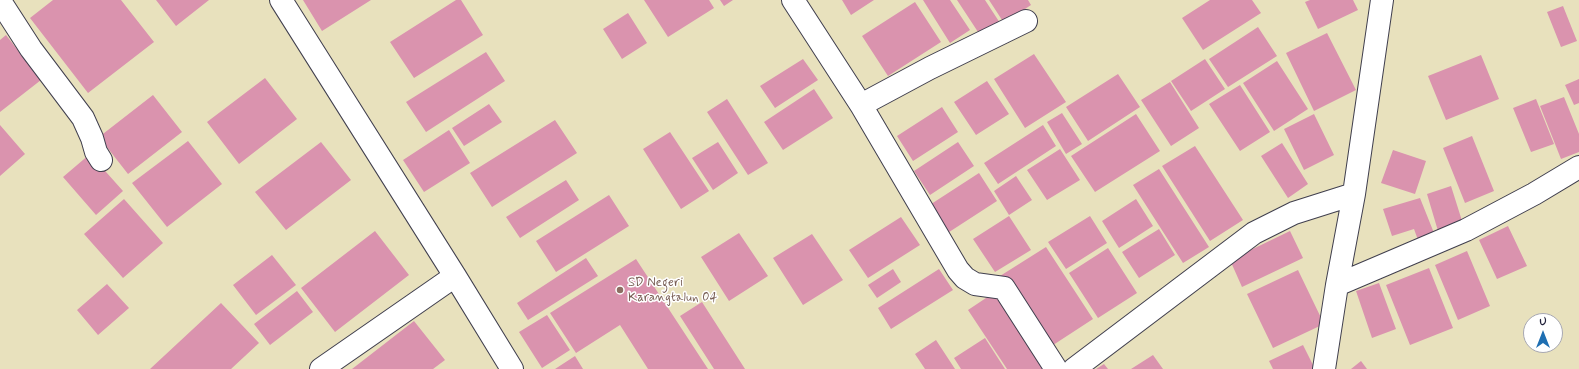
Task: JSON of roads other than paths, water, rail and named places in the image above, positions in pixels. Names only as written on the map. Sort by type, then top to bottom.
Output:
[{"type":"street","points":[[281,0],[512,369]]},
{"type":"street","points":[[793,0],[861,105],[958,270],[965,278],[976,284],[1004,288],[1056,369]]},
{"type":"street","points":[[1324,369],[1337,285],[1354,194],[1382,0]]},
{"type":"street","points":[[0,1],[31,49],[83,118],[92,138],[96,152],[101,160]]},
{"type":"street","points":[[861,105],[930,68],[1026,21]]},
{"type":"street","points":[[1337,285],[1466,230],[1534,194],[1579,167]]},
{"type":"street","points":[[1074,369],[1254,233],[1294,213],[1354,194]]},
{"type":"street","points":[[321,369],[455,276]]},
{"type":"place","name":"SD Negeri Karangtalun 04","points":[[620,290]]}]
